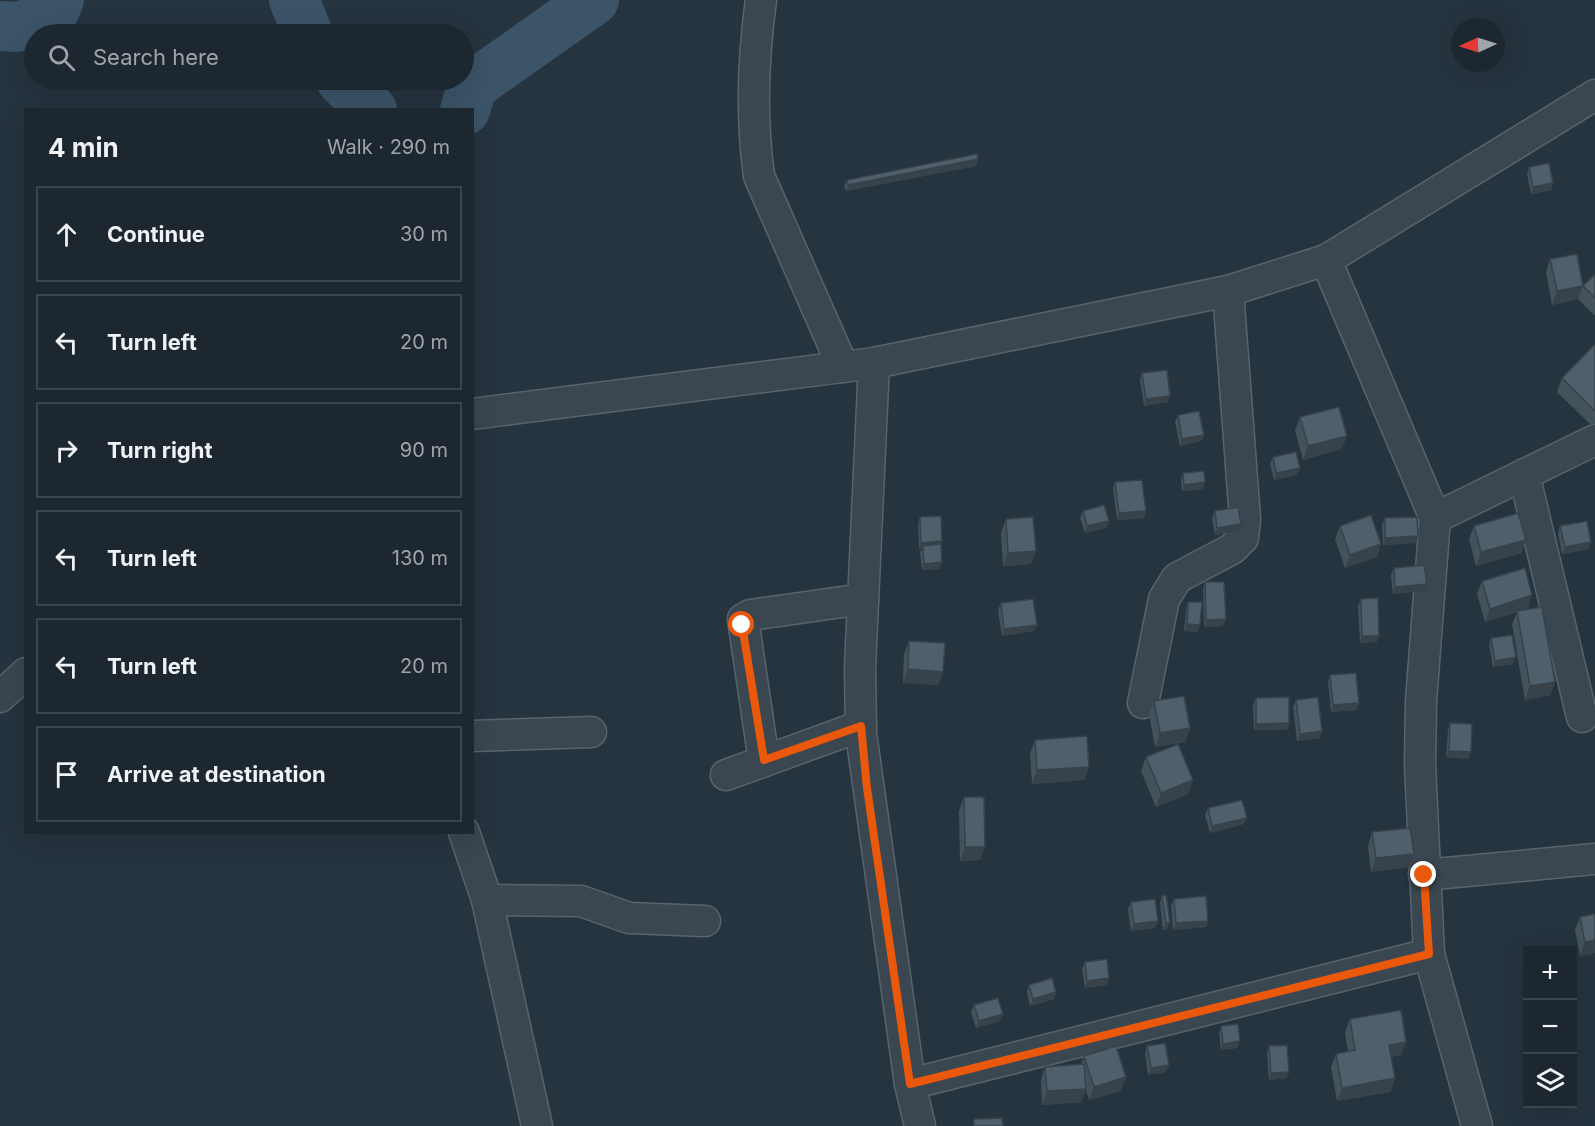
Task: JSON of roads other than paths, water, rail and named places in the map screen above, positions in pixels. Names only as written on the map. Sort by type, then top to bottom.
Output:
[{"type":"street","points":[[761,0],[755,46],[754,144],[759,176],[843,367]]},
{"type":"street","points":[[474,414],[874,363],[1228,291],[1326,260],[1595,95]]},
{"type":"street","points":[[1326,260],[1435,518],[1421,701],[1420,765],[1429,954],[1477,1126]]},
{"type":"street","points":[[1143,703],[1164,599],[1177,578],[1232,549],[1242,538],[1245,519],[1228,291]]},
{"type":"street","points":[[874,363],[863,599],[861,726],[867,788],[910,1084],[920,1126]]},
{"type":"street","points":[[1435,518],[1595,440]]},
{"type":"street","points":[[1524,474],[1582,717]]},
{"type":"street","points":[[764,760],[742,619],[750,615],[863,599]]},
{"type":"street","points":[[0,697],[24,675]]},
{"type":"street","points":[[726,775],[861,726]]},
{"type":"street","points":[[474,736],[591,732]]},
{"type":"street","points":[[465,834],[487,900],[537,1126]]},
{"type":"street","points":[[1424,875],[1595,859]]},
{"type":"street","points":[[487,900],[580,901],[629,918],[705,921]]},
{"type":"street","points":[[910,1084],[1429,954]]},
{"type":"waterway","points":[[27,24],[52,16],[59,0]]},
{"type":"waterway","points":[[294,0],[304,24]]},
{"type":"waterway","points":[[474,85],[594,0]]},
{"type":"waterway","points":[[0,26],[17,27],[24,25]]},
{"type":"waterway","points":[[351,90],[370,108]]},
{"type":"waterway","points":[[466,108],[471,90]]}]
